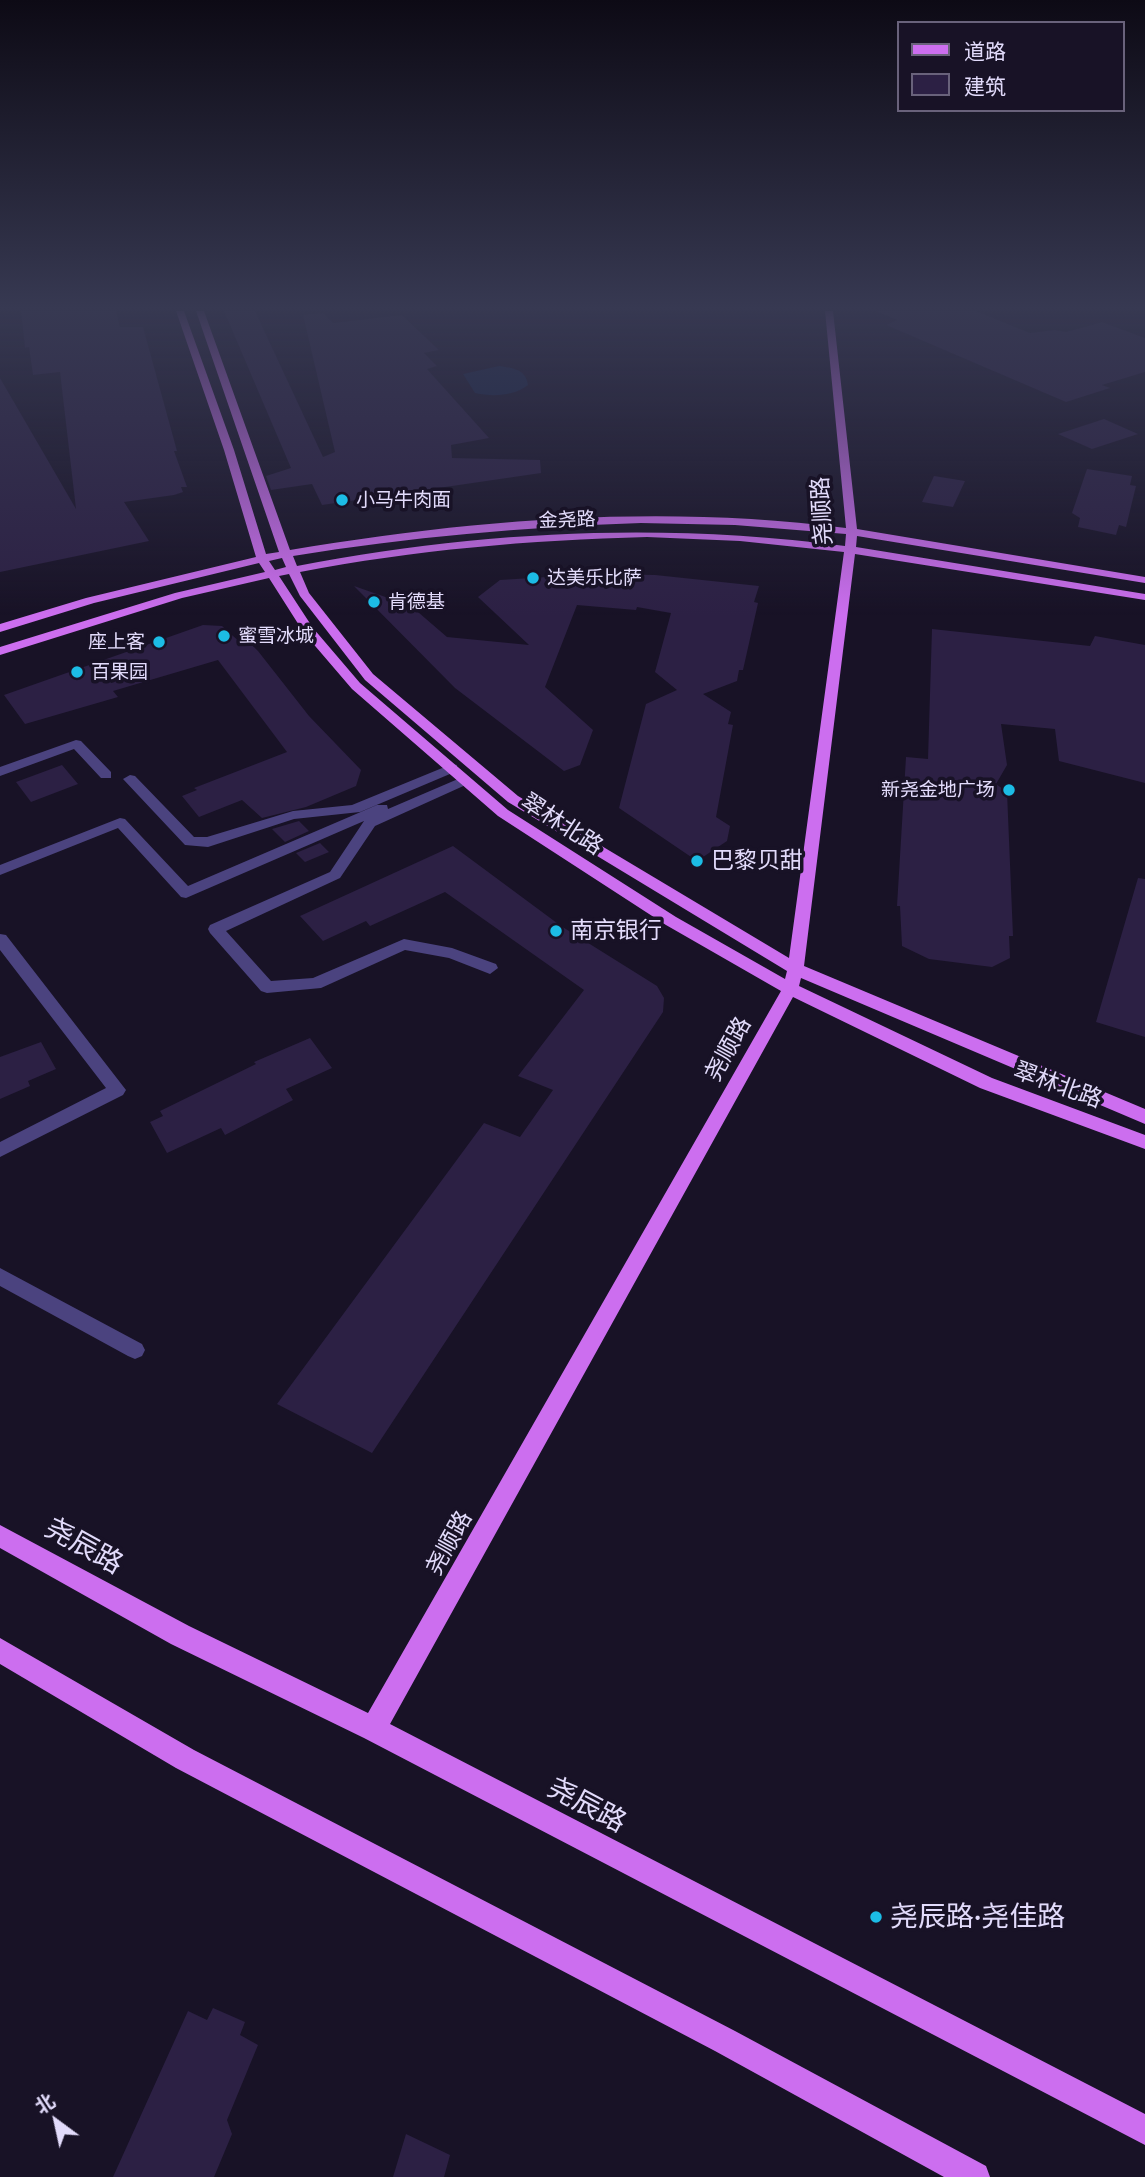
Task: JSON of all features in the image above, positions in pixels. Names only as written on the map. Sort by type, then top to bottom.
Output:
[{"type":"main road","name":"翠林北路","points":[[216,413],[262,558],[308,631],[355,686],[503,813],[671,921],[793,979],[986,1083],[1145,1142]]},
{"type":"main road","name":"翠林北路","points":[[236,413],[285,552],[304,594],[369,677],[513,799],[793,979],[1145,1117]]},
{"type":"main road","name":"尧顺路","points":[[373,1728],[793,979],[852,533],[840,413]]},
{"type":"main road","name":"金尧路","points":[[2,624],[160,580],[285,552],[477,526],[558,521],[737,522],[852,533],[1145,580]]},
{"type":"main road","name":"金尧路","points":[[0,651],[81,622],[292,569],[373,555],[559,537],[716,537],[849,550],[1145,597]]},
{"type":"main road","name":"尧辰路","points":[[0,1536],[180,1635],[373,1728],[1145,2130]]},
{"type":"main road","points":[[0,1650],[185,1759],[725,2041],[975,2177]]},
{"type":"street","points":[[0,772],[76,744],[106,775]]},
{"type":"street","points":[[130,779],[190,842],[208,842],[293,815],[355,809],[458,774]]},
{"type":"street","points":[[0,870],[120,822],[186,893],[458,774]]},
{"type":"street","points":[[458,774],[370,823],[335,875],[216,929],[267,987],[316,984],[404,944],[452,953],[490,968]]},
{"type":"street","points":[[0,939],[117,1090],[0,1150]]},
{"type":"street","points":[[0,1276],[135,1350]]},
{"type":"building","points":[[0,413],[20,413],[76,509],[65,413],[166,413],[177,451],[174,451],[187,487],[181,487],[183,492],[174,495],[124,502],[149,541],[0,572]]},
{"type":"building","points":[[267,413],[302,413],[323,457],[335,452],[326,413],[466,413],[489,438],[451,445],[452,458],[540,460],[541,473],[322,505],[312,484],[271,490],[266,476],[291,468]]},
{"type":"building","points":[[1104,419],[1138,434],[1092,449],[1058,434]]},
{"type":"building","points":[[1087,469],[1132,476],[1130,485],[1136,486],[1126,527],[1119,525],[1116,535],[1078,527],[1080,518],[1072,513]]},
{"type":"building","points":[[934,476],[965,481],[953,507],[922,502]]},
{"type":"building","points":[[595,574],[655,575],[759,586],[754,602],[758,603],[743,670],[739,670],[737,681],[703,694],[731,712],[728,724],[733,725],[716,817],[730,826],[727,841],[697,861],[619,808],[646,704],[677,690],[655,672],[671,613],[637,607],[636,610],[577,605],[545,687],[593,730],[580,765],[564,771],[455,688],[354,586],[411,606],[447,637],[529,645],[478,597],[500,580]]},
{"type":"building","points":[[203,625],[222,626],[243,645],[249,642],[258,651],[309,716],[361,770],[356,786],[306,807],[262,818],[242,800],[199,817],[182,796],[197,790],[194,788],[287,752],[218,660],[113,691],[118,697],[25,724],[4,695]]},
{"type":"building","points":[[932,629],[1090,646],[1095,636],[1145,645],[1145,783],[1059,761],[1055,729],[1001,724],[1007,765],[996,784],[1007,792],[1013,936],[1009,936],[1010,958],[992,967],[929,959],[902,946],[900,906],[897,906],[906,757],[928,759]]},
{"type":"building","points":[[62,765],[78,784],[31,802],[16,782]]},
{"type":"building","points":[[299,821],[309,831],[285,842],[272,829]]},
{"type":"building","points":[[320,843],[329,852],[305,862],[296,853]]},
{"type":"building","points":[[453,846],[561,926],[657,986],[664,998],[663,1012],[372,1453],[277,1404],[484,1123],[520,1137],[553,1090],[518,1076],[584,990],[445,892],[370,926],[366,921],[323,941],[300,916]]},
{"type":"building","points":[[1138,878],[1145,879],[1145,1037],[1096,1022]]},
{"type":"building","points":[[310,1038],[332,1068],[286,1089],[293,1100],[225,1135],[221,1128],[167,1153],[150,1122],[163,1116],[160,1111],[256,1064],[254,1062]]},
{"type":"building","points":[[41,1042],[56,1069],[28,1081],[30,1086],[0,1099],[0,1057]]},
{"type":"building","points":[[213,2008],[245,2022],[240,2035],[258,2045],[227,2120],[232,2134],[214,2177],[113,2177],[188,2011],[207,2020]]},
{"type":"building","points":[[406,2134],[450,2155],[444,2177],[393,2177]]},
{"type":"place","name":"小马牛肉面","points":[[342,500]]},
{"type":"place","name":"达美乐比萨","points":[[533,578]]},
{"type":"place","name":"肯德基","points":[[374,602]]},
{"type":"place","name":"蜜雪冰城","points":[[224,636]]},
{"type":"place","name":"座上客","points":[[159,642]]},
{"type":"place","name":"百果园","points":[[77,672]]},
{"type":"place","name":"新尧金地广场","points":[[1009,790]]},
{"type":"place","name":"巴黎贝甜","points":[[697,861]]},
{"type":"place","name":"南京银行","points":[[556,931]]},
{"type":"place","name":"尧辰路·尧佳路","points":[[876,1917]]}]
